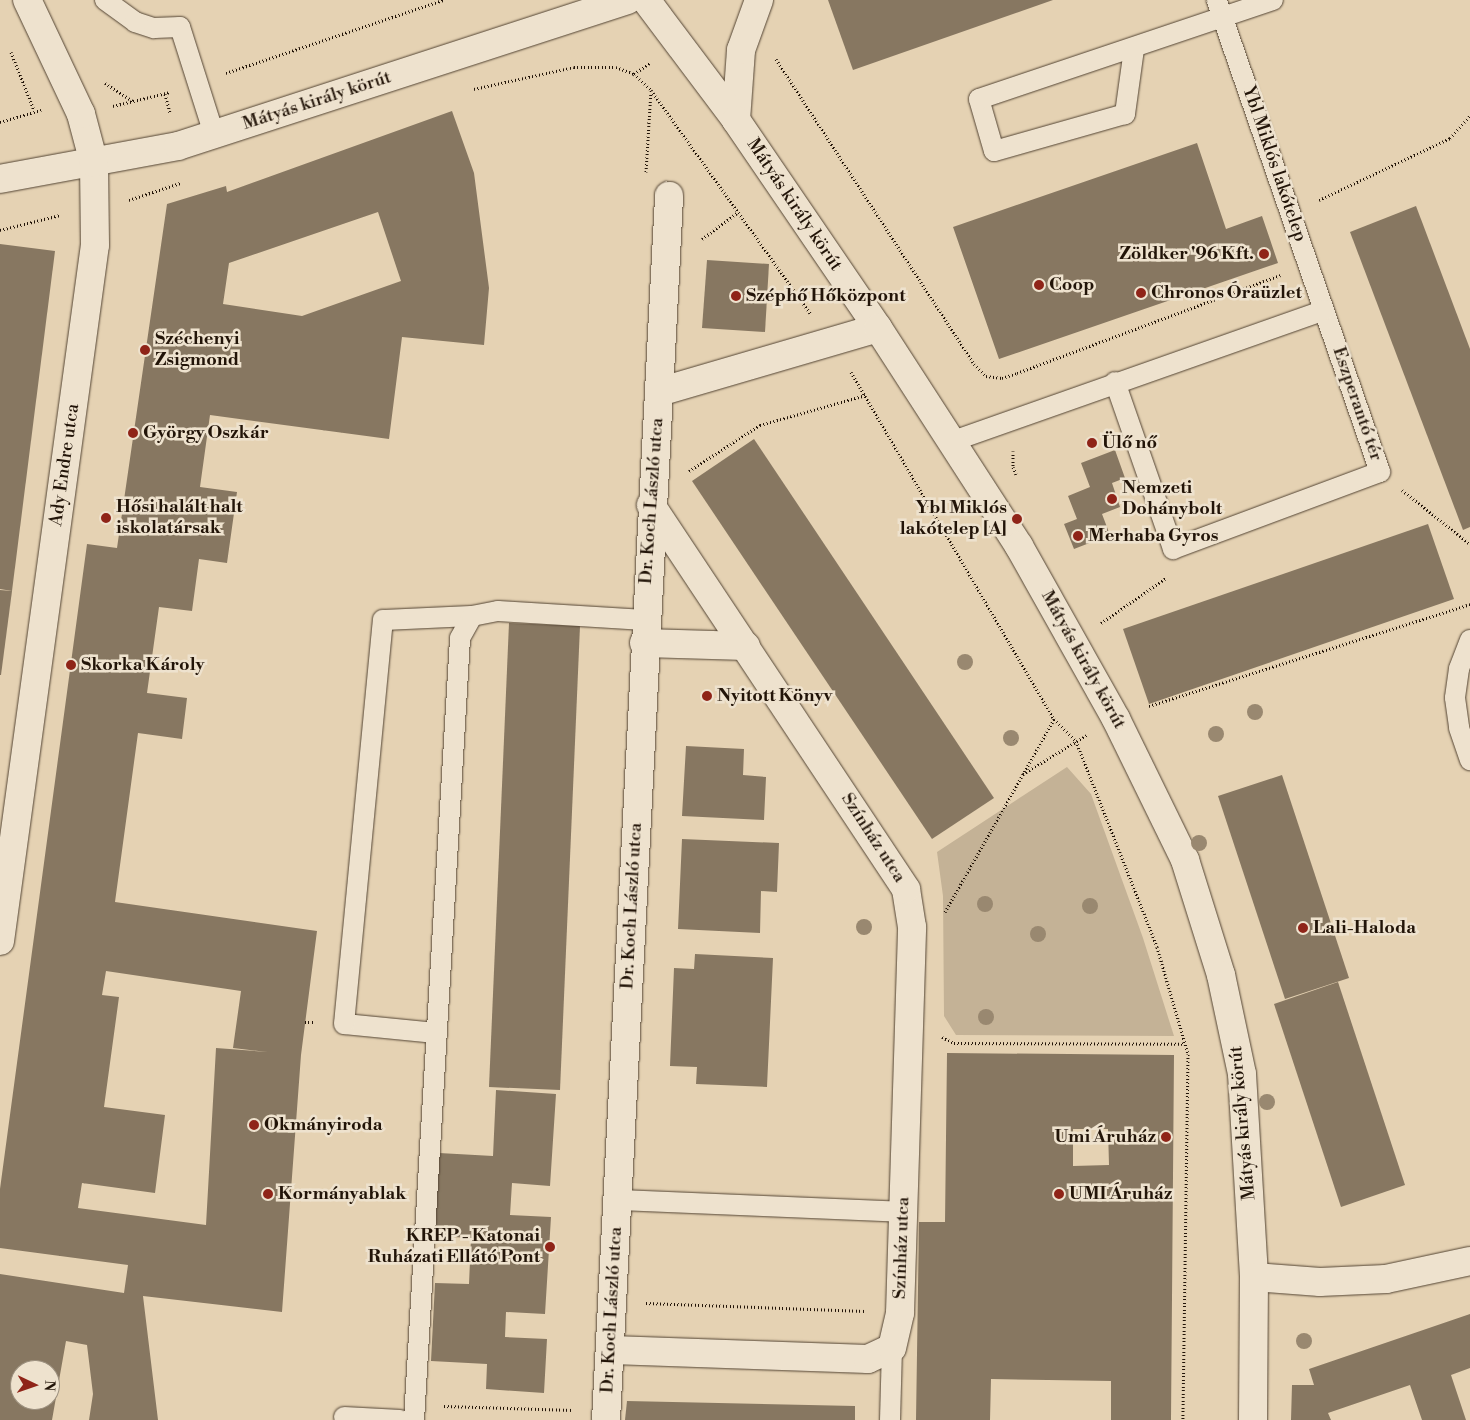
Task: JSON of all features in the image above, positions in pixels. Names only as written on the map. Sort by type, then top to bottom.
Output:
[{"type":"street","name":"Ady Endre utca","points":[[0,941],[93,255],[94,163],[81,114],[27,0]]},
{"type":"street","name":"Mátyás király körút","points":[[0,179],[178,146],[628,0]]},
{"type":"street","name":"Mátyás király körút","points":[[646,0],[736,120],[878,328],[953,441],[1019,546],[1116,719],[1185,860],[1221,975],[1242,1074],[1254,1277],[1253,1420]]},
{"type":"street","points":[[736,120],[741,50],[758,0]]},
{"type":"street","name":"Dr. Koch László utca","points":[[594,1415],[612,1350],[644,632],[669,196]]},
{"type":"street","name":"Dr. Koch László utca","points":[[659,392],[833,344],[878,328]]},
{"type":"street","name":"Színház utca","points":[[652,505],[906,889],[912,938],[900,1313],[892,1348]]},
{"type":"street","points":[[644,632],[746,646]]},
{"type":"street","points":[[1254,1277],[1320,1282],[1386,1279],[1470,1261]]},
{"type":"street","points":[[612,1350],[868,1359],[892,1348]]},
{"type":"lane","points":[[105,0],[135,22],[154,28],[180,27],[214,134]]},
{"type":"lane","name":"Ybl Miklós lakótelep","points":[[1217,0],[1324,310]]},
{"type":"lane","points":[[1134,49],[1126,114],[994,151],[979,99],[1224,19],[1273,0]]},
{"type":"lane","points":[[953,441],[1115,382],[1324,310]]},
{"type":"lane","name":"Eszperantó tér","points":[[1115,382],[1172,549],[1380,472],[1324,310]]},
{"type":"lane","points":[[436,1033],[344,1024],[384,620],[472,616],[498,611],[644,632]]},
{"type":"lane","points":[[414,1420],[460,638],[472,616]]},
{"type":"lane","points":[[1470,640],[1459,669],[1455,698],[1459,728],[1470,760]]},
{"type":"lane","points":[[618,1200],[903,1212]]},
{"type":"lane","name":"Színház utca","points":[[890,1420],[892,1348]]},
{"type":"lane","points":[[344,1417],[400,1420]]},
{"type":"path","points":[[165,94],[443,0]]},
{"type":"path","points":[[7,42],[34,110]]},
{"type":"path","points":[[773,51],[974,364],[986,376],[1002,378],[1017,373],[1308,264]]},
{"type":"path","points":[[470,89],[574,67],[616,67],[634,74],[651,90],[833,344],[866,395],[1054,719],[1076,741],[1157,947],[1188,1054],[1183,1420]]},
{"type":"path","points":[[1291,214],[1450,138],[1470,116]]},
{"type":"path","points":[[0,230],[48,216],[94,212],[182,182]]},
{"type":"path","points":[[682,476],[760,425],[866,395]]},
{"type":"path","points":[[1012,442],[1012,467],[1017,476]]},
{"type":"path","points":[[1380,472],[1470,544]]},
{"type":"path","points":[[1098,625],[1169,576],[1166,568]]},
{"type":"path","points":[[1023,774],[1076,741],[1116,719],[1143,708],[1470,604]]},
{"type":"path","points":[[1093,616],[1102,633]]},
{"type":"path","points":[[912,938],[930,937],[1054,719]]},
{"type":"path","points":[[938,1035],[954,1042],[1185,1044]]},
{"type":"path","points":[[291,1194],[347,1197]]},
{"type":"path","points":[[643,1303],[900,1313]]},
{"type":"path","points":[[435,1403],[594,1415]]},
{"type":"shaded area","points":[[1067,767],[1091,794],[1143,938],[1174,1036],[956,1035],[944,1016],[943,896],[937,852]]},
{"type":"building","points":[[828,0],[1053,0],[853,70]]},
{"type":"building","points":[[452,111],[474,173],[489,288],[484,345],[402,337],[389,439],[210,415],[200,487],[237,492],[227,563],[199,559],[192,611],[159,607],[147,693],[187,698],[182,739],[138,733],[115,902],[317,931],[301,1055],[282,1312],[143,1296],[158,1420],[89,1420],[93,1394],[87,1345],[66,1341],[60,1375],[60,1360],[10,1360],[10,1410],[54,1410],[52,1420],[0,1420],[0,1274],[124,1293],[128,1265],[0,1248],[0,1189],[87,544],[117,548],[167,204],[226,186],[227,192]],"holes":[[[378,212],[401,281],[302,316],[223,304],[229,263]],[[106,971],[241,991],[233,1048],[268,1052],[216,1048],[206,1225],[78,1208],[82,1183],[155,1193],[165,1115],[104,1107],[119,997],[102,995]]]},
{"type":"building","points":[[1197,143],[1226,229],[1262,216],[1278,263],[999,359],[953,227]]},
{"type":"building","points":[[1416,206],[1470,349],[1470,527],[1463,530],[1350,232]]},
{"type":"building","points":[[0,244],[55,251],[12,591],[0,589]]},
{"type":"building","name":"Széphő Hőközpont","points":[[707,260],[769,264],[765,332],[702,328]]},
{"type":"building","points":[[754,439],[994,798],[932,839],[692,481]]},
{"type":"building","points":[[1115,450],[1125,478],[1112,483],[1120,507],[1102,514],[1110,535],[1074,549],[1064,524],[1077,519],[1068,496],[1090,487],[1081,463]]},
{"type":"building","points":[[1428,524],[1454,599],[1149,704],[1123,629]]},
{"type":"building","points":[[0,590],[12,591],[1,675],[0,675]]},
{"type":"building","points":[[509,623],[580,626],[560,1090],[489,1087]]},
{"type":"building","points":[[686,746],[744,749],[743,775],[766,777],[764,820],[682,816]]},
{"type":"building","points":[[1282,775],[1349,978],[1285,999],[1218,796]]},
{"type":"building","points":[[682,839],[779,843],[777,892],[761,891],[760,933],[678,929]]},
{"type":"building","points":[[695,954],[773,958],[767,1087],[696,1084],[697,1067],[670,1066],[674,968],[694,969]]},
{"type":"building","points":[[1338,982],[1405,1185],[1341,1207],[1274,1004]]},
{"type":"building","name":"UMI Áruház","points":[[947,1053],[1174,1055],[1171,1420],[1111,1420],[1111,1381],[991,1379],[990,1420],[916,1420],[919,1222],[945,1222]],"holes":[[[1073,1129],[1108,1129],[1109,1165],[1073,1166]]]},
{"type":"building","points":[[496,1090],[556,1094],[550,1186],[512,1183],[510,1215],[551,1217],[545,1314],[506,1312],[505,1337],[547,1339],[544,1393],[486,1389],[487,1364],[431,1361],[435,1283],[469,1284],[471,1238],[434,1236],[439,1153],[493,1156]]},
{"type":"building","points":[[1470,1314],[1470,1368],[1451,1375],[1466,1420],[1422,1420],[1410,1385],[1328,1413],[1331,1420],[1291,1420],[1292,1385],[1314,1385],[1309,1369]]},
{"type":"building","points":[[627,1401],[855,1406],[855,1420],[625,1420]]},
{"type":"place","name":"Zöldker '96 Kft.","points":[[1264,254]]},
{"type":"place","name":"Coop","points":[[1039,285]]},
{"type":"place","name":"Chronos Óraüzlet","points":[[1141,293]]},
{"type":"place","name":"Széphő Hőközpont","points":[[736,296]]},
{"type":"place","name":"Széchenyi Zsigmond","points":[[145,350]]},
{"type":"place","name":"György Oszkár","points":[[133,433]]},
{"type":"place","name":"Ülő nő","points":[[1092,443]]},
{"type":"place","name":"Nemzeti Dohánybolt","points":[[1112,499]]},
{"type":"place","name":"Hősi halált halt iskolatársak","points":[[106,518]]},
{"type":"place","name":"Ybl Miklós lakótelep [A]","points":[[1017,519]]},
{"type":"place","name":"Merhaba Gyros","points":[[1078,536]]},
{"type":"place","name":"Skorka Károly","points":[[71,665]]},
{"type":"place","name":"Nyitott Könyv","points":[[707,696]]},
{"type":"place","name":"Lali-Haloda","points":[[1303,928]]},
{"type":"place","name":"Okmányiroda","points":[[254,1125]]},
{"type":"place","name":"Umi Áruház","points":[[1166,1137]]},
{"type":"place","name":"Kormányablak","points":[[268,1194]]},
{"type":"place","name":"UMI Áruház","points":[[1059,1194]]},
{"type":"place","name":"KREP - Katonai Ruházati Ellátó Pont","points":[[550,1247]]}]
